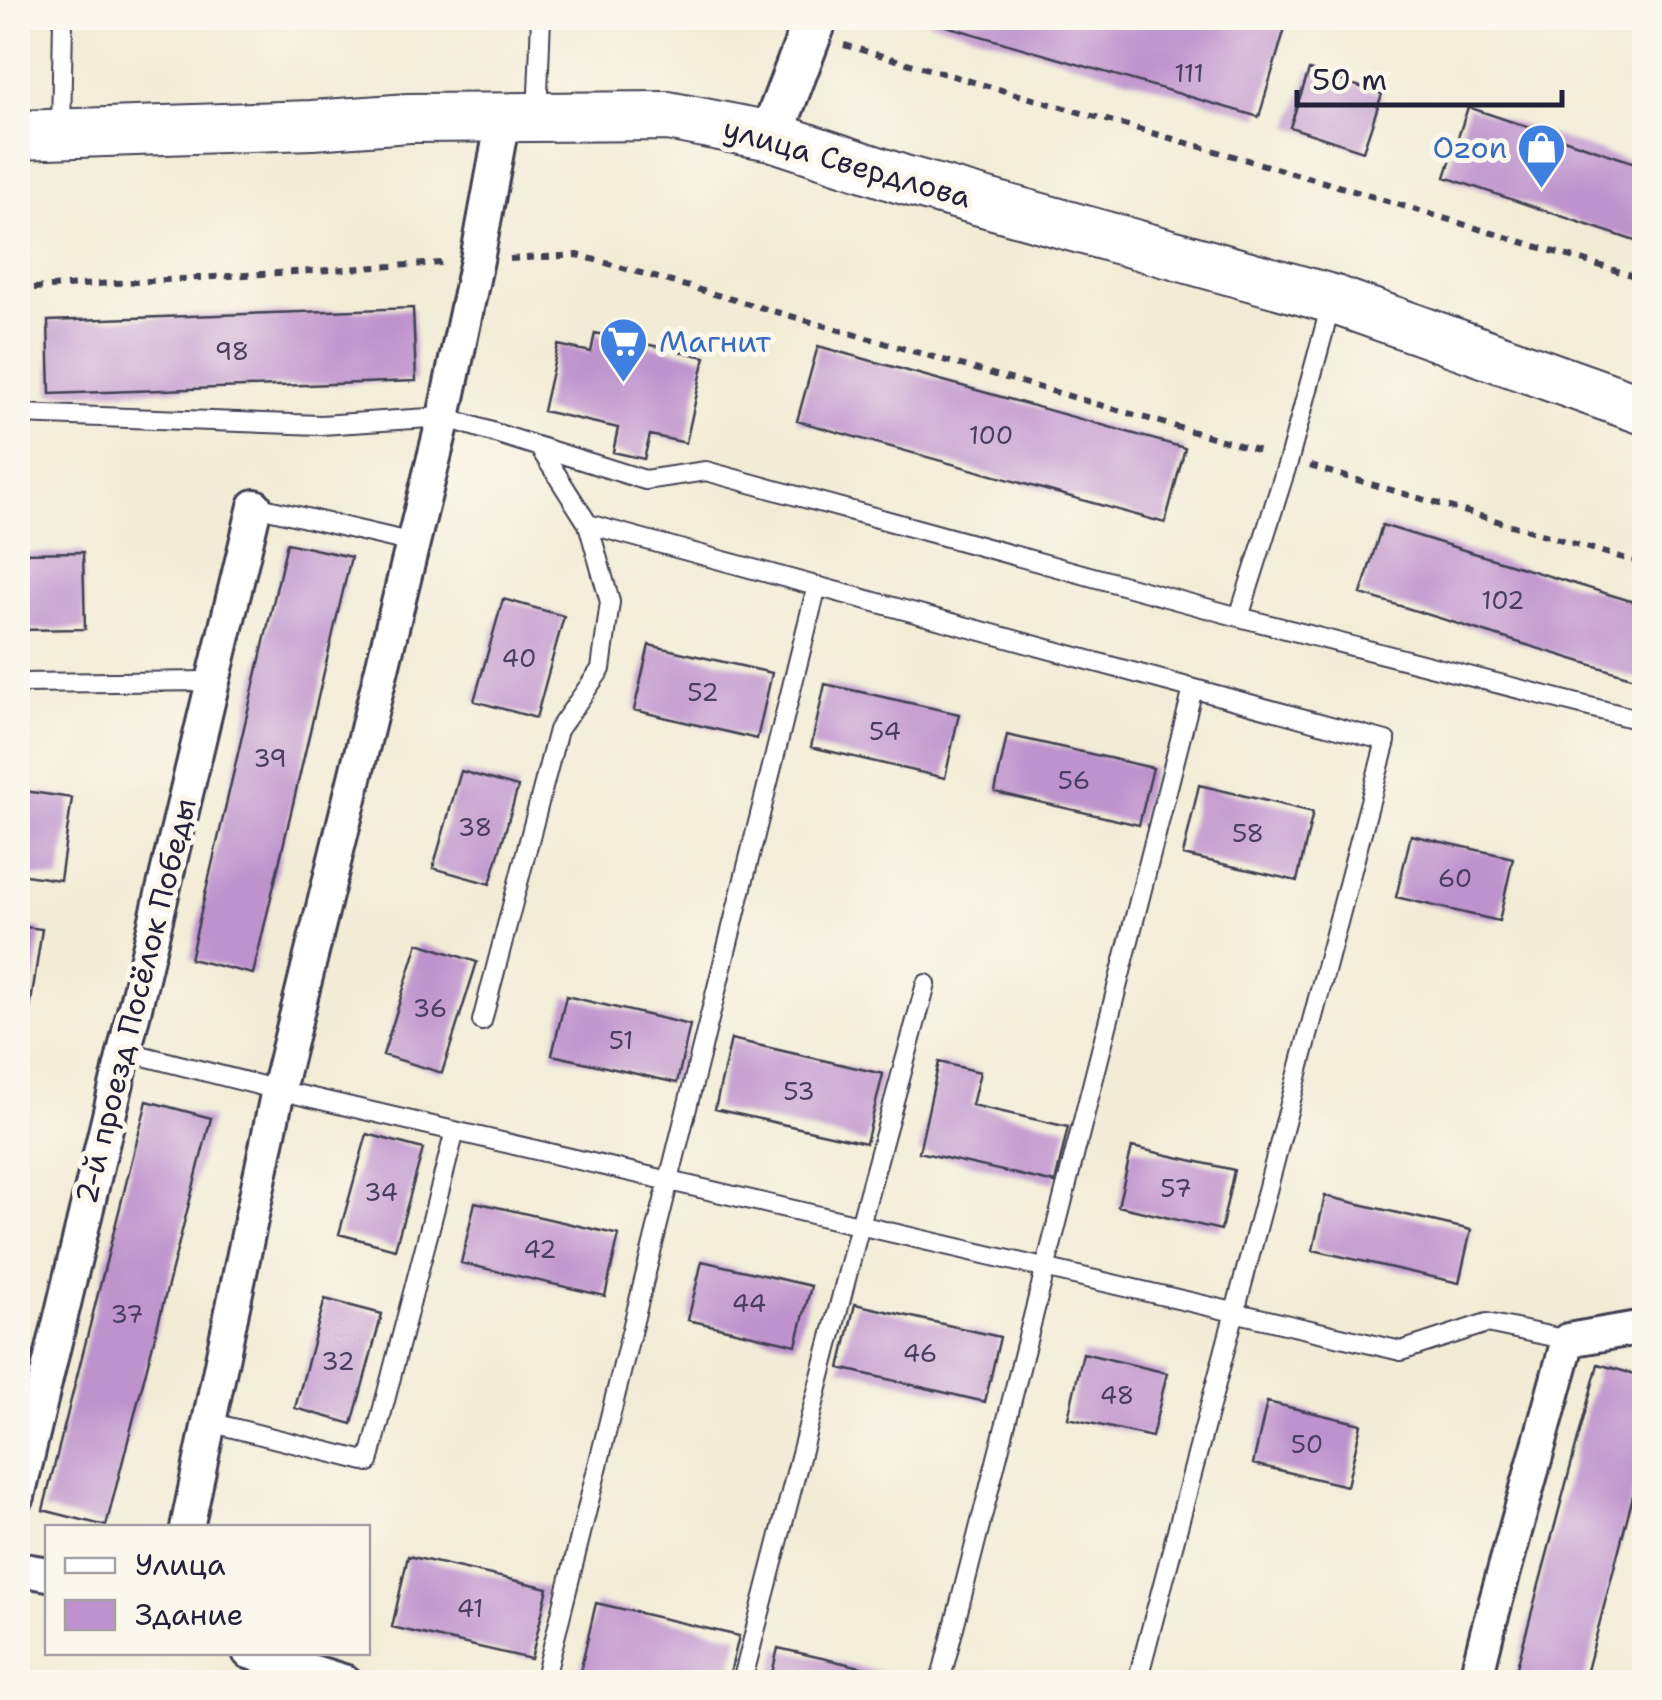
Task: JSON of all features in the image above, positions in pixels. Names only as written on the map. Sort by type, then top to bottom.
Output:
[{"type":"main road","name":"улица Свердлова","points":[[40,134],[312,126],[409,118],[668,116],[771,136],[901,179],[1332,299],[1644,410]]},
{"type":"street","points":[[771,136],[813,26]]},
{"type":"street","points":[[188,1525],[278,1090],[444,417],[477,260],[520,118]]},
{"type":"street","name":"2-й проезд Посёлок Победы","points":[[18,1496],[256,506]]},
{"type":"street","points":[[1475,1682],[1568,1340],[1644,1327]]},
{"type":"street","points":[[18,1569],[45,1574]]},
{"type":"street","points":[[259,1655],[346,1682]]},
{"type":"lane","points":[[40,134],[63,18]]},
{"type":"lane","points":[[520,118],[541,18]]},
{"type":"lane","points":[[1239,617],[1289,460],[1332,299]]},
{"type":"lane","points":[[18,414],[321,424],[444,417],[645,480],[706,471],[1239,617],[1644,721]]},
{"type":"lane","points":[[482,1021],[558,730],[600,668],[610,602],[588,524],[539,447]]},
{"type":"lane","points":[[256,506],[413,543]]},
{"type":"lane","points":[[588,524],[1386,742],[1137,1682]]},
{"type":"lane","points":[[544,1682],[816,586]]},
{"type":"lane","points":[[18,683],[214,681]]},
{"type":"lane","points":[[940,1682],[1193,689]]},
{"type":"lane","points":[[742,1682],[926,984]]},
{"type":"lane","points":[[124,1051],[1401,1350],[1487,1323],[1568,1340]]},
{"type":"lane","points":[[209,1422],[370,1462],[455,1131]]},
{"type":"path","points":[[813,26],[1644,279]]},
{"type":"path","points":[[18,289],[578,255],[1644,564]]},
{"type":"building","points":[[919,18],[1248,18],[1285,28],[1259,117]]},
{"type":"building","points":[[1309,70],[1382,94],[1363,151],[1290,127]]},
{"type":"building","points":[[1468,107],[1644,166],[1644,244],[1445,177]]},
{"type":"building","points":[[413,308],[416,381],[50,394],[48,321]]},
{"type":"building","name":"Магнит","points":[[595,333],[705,357],[686,443],[650,435],[644,459],[613,452],[618,428],[543,411],[558,345],[591,352]]},
{"type":"building","points":[[818,346],[1185,448],[1165,523],[797,421]]},
{"type":"building","points":[[1382,525],[1644,605],[1644,681],[1361,594]]},
{"type":"building","points":[[287,543],[351,557],[253,974],[190,959]]},
{"type":"building","points":[[83,552],[85,629],[18,630],[18,553]]},
{"type":"building","points":[[503,599],[564,616],[536,718],[474,701]]},
{"type":"building","points":[[649,645],[772,673],[757,739],[634,710]]},
{"type":"building","points":[[825,684],[959,714],[945,778],[811,747]]},
{"type":"building","points":[[1007,735],[1153,768],[1139,825],[995,792]]},
{"type":"building","points":[[461,771],[518,787],[490,884],[433,868]]},
{"type":"building","points":[[1199,785],[1313,812],[1297,881],[1183,855]]},
{"type":"building","points":[[18,790],[72,798],[60,880],[18,874]]},
{"type":"building","points":[[1411,835],[1513,858],[1499,921],[1396,897]]},
{"type":"building","points":[[18,926],[42,929],[30,1009],[18,1007]]},
{"type":"building","points":[[418,943],[477,962],[442,1073],[383,1055]]},
{"type":"building","points":[[566,996],[690,1025],[677,1083],[552,1055]]},
{"type":"building","points":[[731,1039],[883,1074],[866,1143],[715,1109]]},
{"type":"building","points":[[939,1062],[980,1072],[972,1105],[1068,1127],[1055,1183],[919,1152]]},
{"type":"building","points":[[147,1101],[211,1118],[106,1525],[43,1510]]},
{"type":"building","points":[[367,1134],[423,1149],[395,1249],[339,1234]]},
{"type":"building","points":[[1132,1147],[1234,1170],[1221,1230],[1118,1206]]},
{"type":"building","points":[[1325,1196],[1471,1230],[1459,1283],[1313,1250]]},
{"type":"building","points":[[475,1202],[619,1235],[605,1296],[461,1263]]},
{"type":"building","points":[[702,1261],[811,1286],[796,1345],[688,1320]]},
{"type":"building","points":[[325,1299],[382,1314],[352,1424],[295,1408]]},
{"type":"building","points":[[855,1304],[1000,1337],[985,1402],[840,1368]]},
{"type":"building","points":[[1083,1353],[1167,1373],[1152,1437],[1068,1418]]},
{"type":"building","points":[[1598,1364],[1644,1377],[1644,1454],[1584,1682],[1513,1682]]},
{"type":"building","points":[[1267,1402],[1361,1424],[1347,1486],[1253,1464]]},
{"type":"building","points":[[408,1556],[548,1588],[531,1659],[392,1627]]},
{"type":"building","points":[[596,1603],[739,1636],[728,1682],[627,1682],[580,1672]]},
{"type":"building","points":[[778,1648],[922,1681],[922,1682],[770,1682]]},
{"type":"place","name":"Ozon","points":[[1542,190]]},
{"type":"place","name":"Магнит","points":[[624,384]]}]
